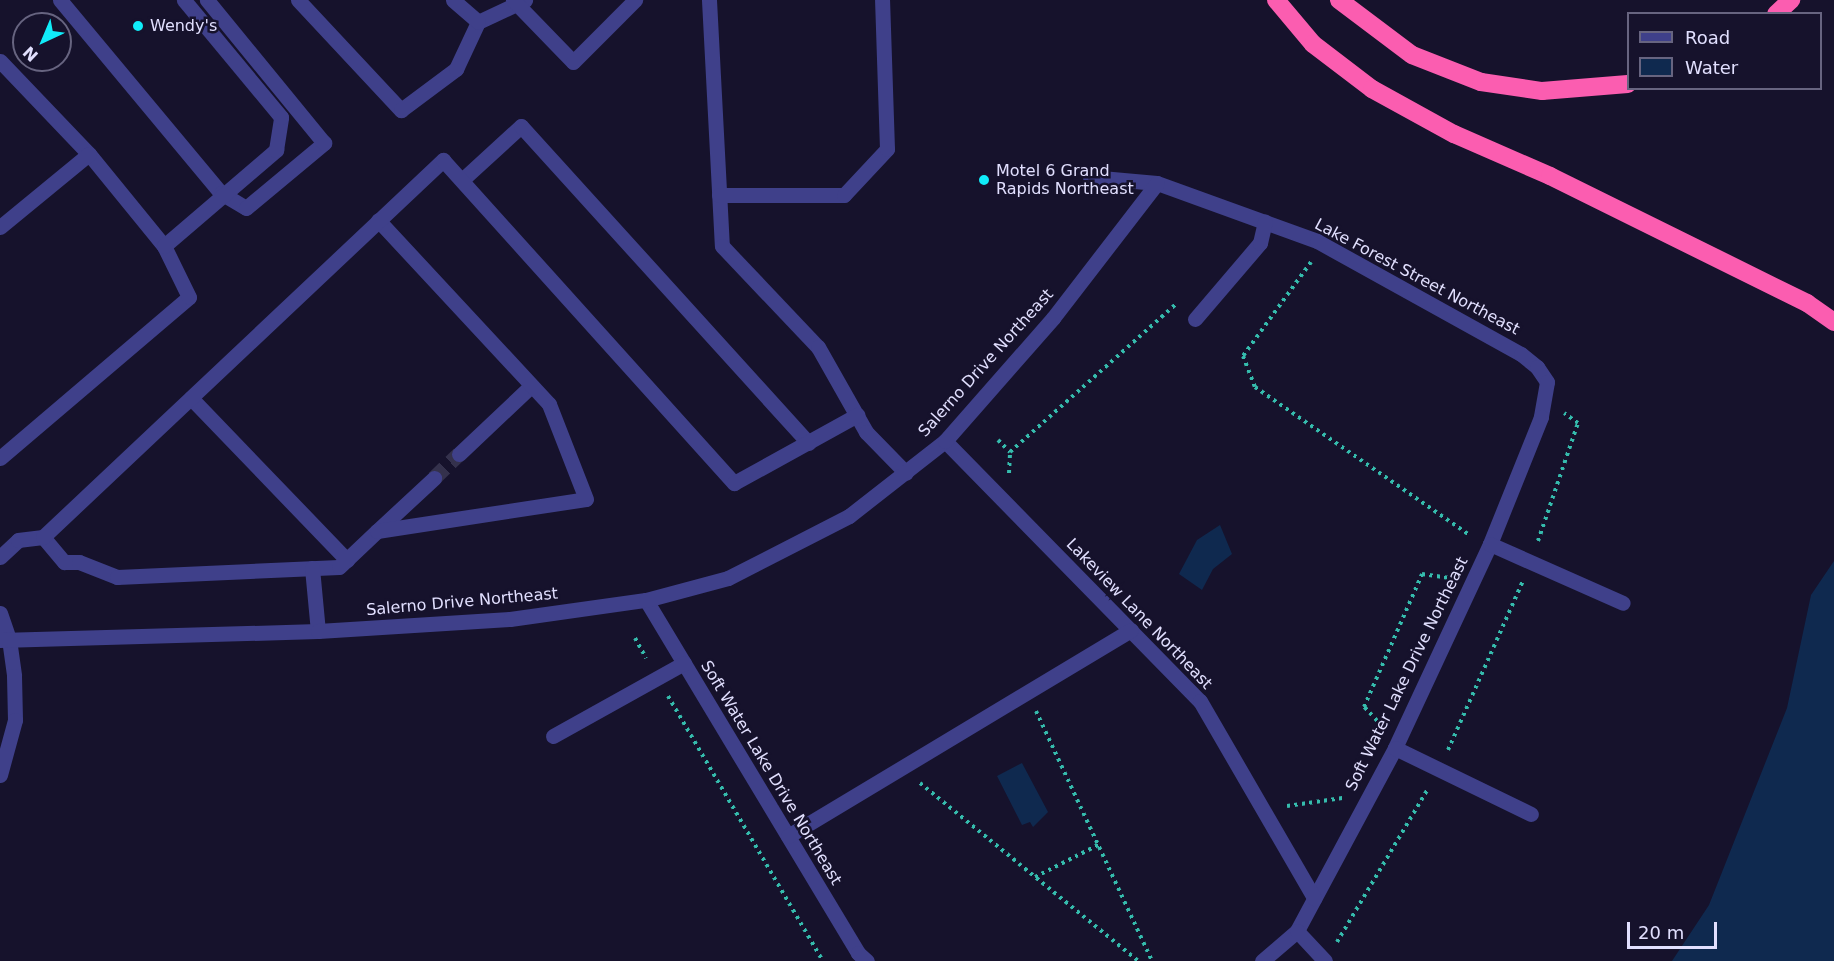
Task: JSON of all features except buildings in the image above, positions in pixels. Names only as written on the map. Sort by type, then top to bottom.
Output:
[{"type":"highway","points":[[1276,0],[1313,44],[1372,89],[1454,134],[1550,176],[1807,303],[1834,322]]},
{"type":"highway","points":[[1339,0],[1413,55],[1481,82],[1542,91],[1627,84]]},
{"type":"highway","points":[[1778,12],[1791,0]]},
{"type":"street","points":[[60,0],[221,194],[246,208],[324,143],[207,0]]},
{"type":"street","points":[[164,246],[221,194],[276,150],[280,117],[184,0]]},
{"type":"street","points":[[298,0],[401,110],[456,69],[478,22],[519,2],[573,62],[634,0]]},
{"type":"street","points":[[453,0],[478,22]]},
{"type":"street","points":[[709,0],[722,246],[818,347],[866,432],[906,473]]},
{"type":"street","points":[[719,195],[844,195],[887,149],[882,0]]},
{"type":"street","points":[[0,458],[189,297],[164,246],[89,154],[1,64]]},
{"type":"street","points":[[462,180],[521,126],[808,442]]},
{"type":"street","points":[[0,227],[89,154]]},
{"type":"street","points":[[0,557],[18,540],[43,537],[443,160],[734,483],[857,415]]},
{"type":"street","name":"Lake Forest Street Northeast","points":[[1090,177],[1156,183],[1317,241],[1521,354],[1537,367],[1547,382]]},
{"type":"street","name":"Salerno Drive Northeast","points":[[5,640],[318,631],[510,619],[646,600],[728,578],[849,516],[945,441],[1053,318],[1156,183]]},
{"type":"street","points":[[377,531],[586,499],[549,404],[378,220]]},
{"type":"street","points":[[1195,319],[1260,243],[1265,222]]},
{"type":"street","name":"Soft Water Lake Drive Northeast","points":[[1262,961],[1297,931],[1395,748],[1490,544],[1546,400],[1547,382]]},
{"type":"street","points":[[459,454],[531,386]]},
{"type":"street","points":[[191,398],[347,560]]},
{"type":"street","name":"Lakeview Lane Northeast","points":[[945,441],[1200,701],[1314,898]]},
{"type":"street","points":[[43,537],[64,562],[79,562],[117,576],[339,567],[434,478]]},
{"type":"street","points":[[1490,544],[1623,603]]},
{"type":"street","points":[[312,568],[318,631]]},
{"type":"street","name":"Soft Water Lake Drive Northeast","points":[[646,600],[788,836],[858,958]]},
{"type":"street","points":[[0,613],[15,720],[0,775]]},
{"type":"street","points":[[788,836],[1131,630]]},
{"type":"street","points":[[553,736],[684,663]]},
{"type":"street","points":[[1395,748],[1531,814]]},
{"type":"street","points":[[1297,931],[1328,956]]},
{"type":"path","points":[[1301,258],[1322,267]]},
{"type":"path","points":[[1312,262],[1243,356],[1255,387],[1468,532],[1465,541]]},
{"type":"path","points":[[998,440],[1010,453],[1177,303],[1195,319]]},
{"type":"path","points":[[1328,956],[1439,770],[1531,562],[1578,423],[1546,400]]},
{"type":"path","points":[[1378,738],[1384,728],[1365,707],[1422,574],[1450,578],[1454,568]]},
{"type":"path","points":[[634,638],[823,961]]},
{"type":"path","points":[[1027,693],[1152,961]]},
{"type":"path","points":[[902,768],[1138,961]]},
{"type":"path","points":[[1263,810],[1347,797]]},
{"type":"path","points":[[1035,877],[1098,845]]},
{"type":"water","points":[[1220,525],[1232,554],[1213,569],[1202,590],[1179,574],[1197,540]]},
{"type":"water","points":[[1834,561],[1834,961],[1672,961],[1709,905],[1787,708],[1811,595]]},
{"type":"water","points":[[1022,763],[1048,812],[1033,827],[1030,822],[1022,825],[997,776]]},
{"type":"tunnel","points":[[434,478],[459,454]]},
{"type":"place","name":"Wendy's","points":[[138,26]]},
{"type":"place","name":"Motel 6 Grand Rapids Northeast","points":[[984,180]]}]
